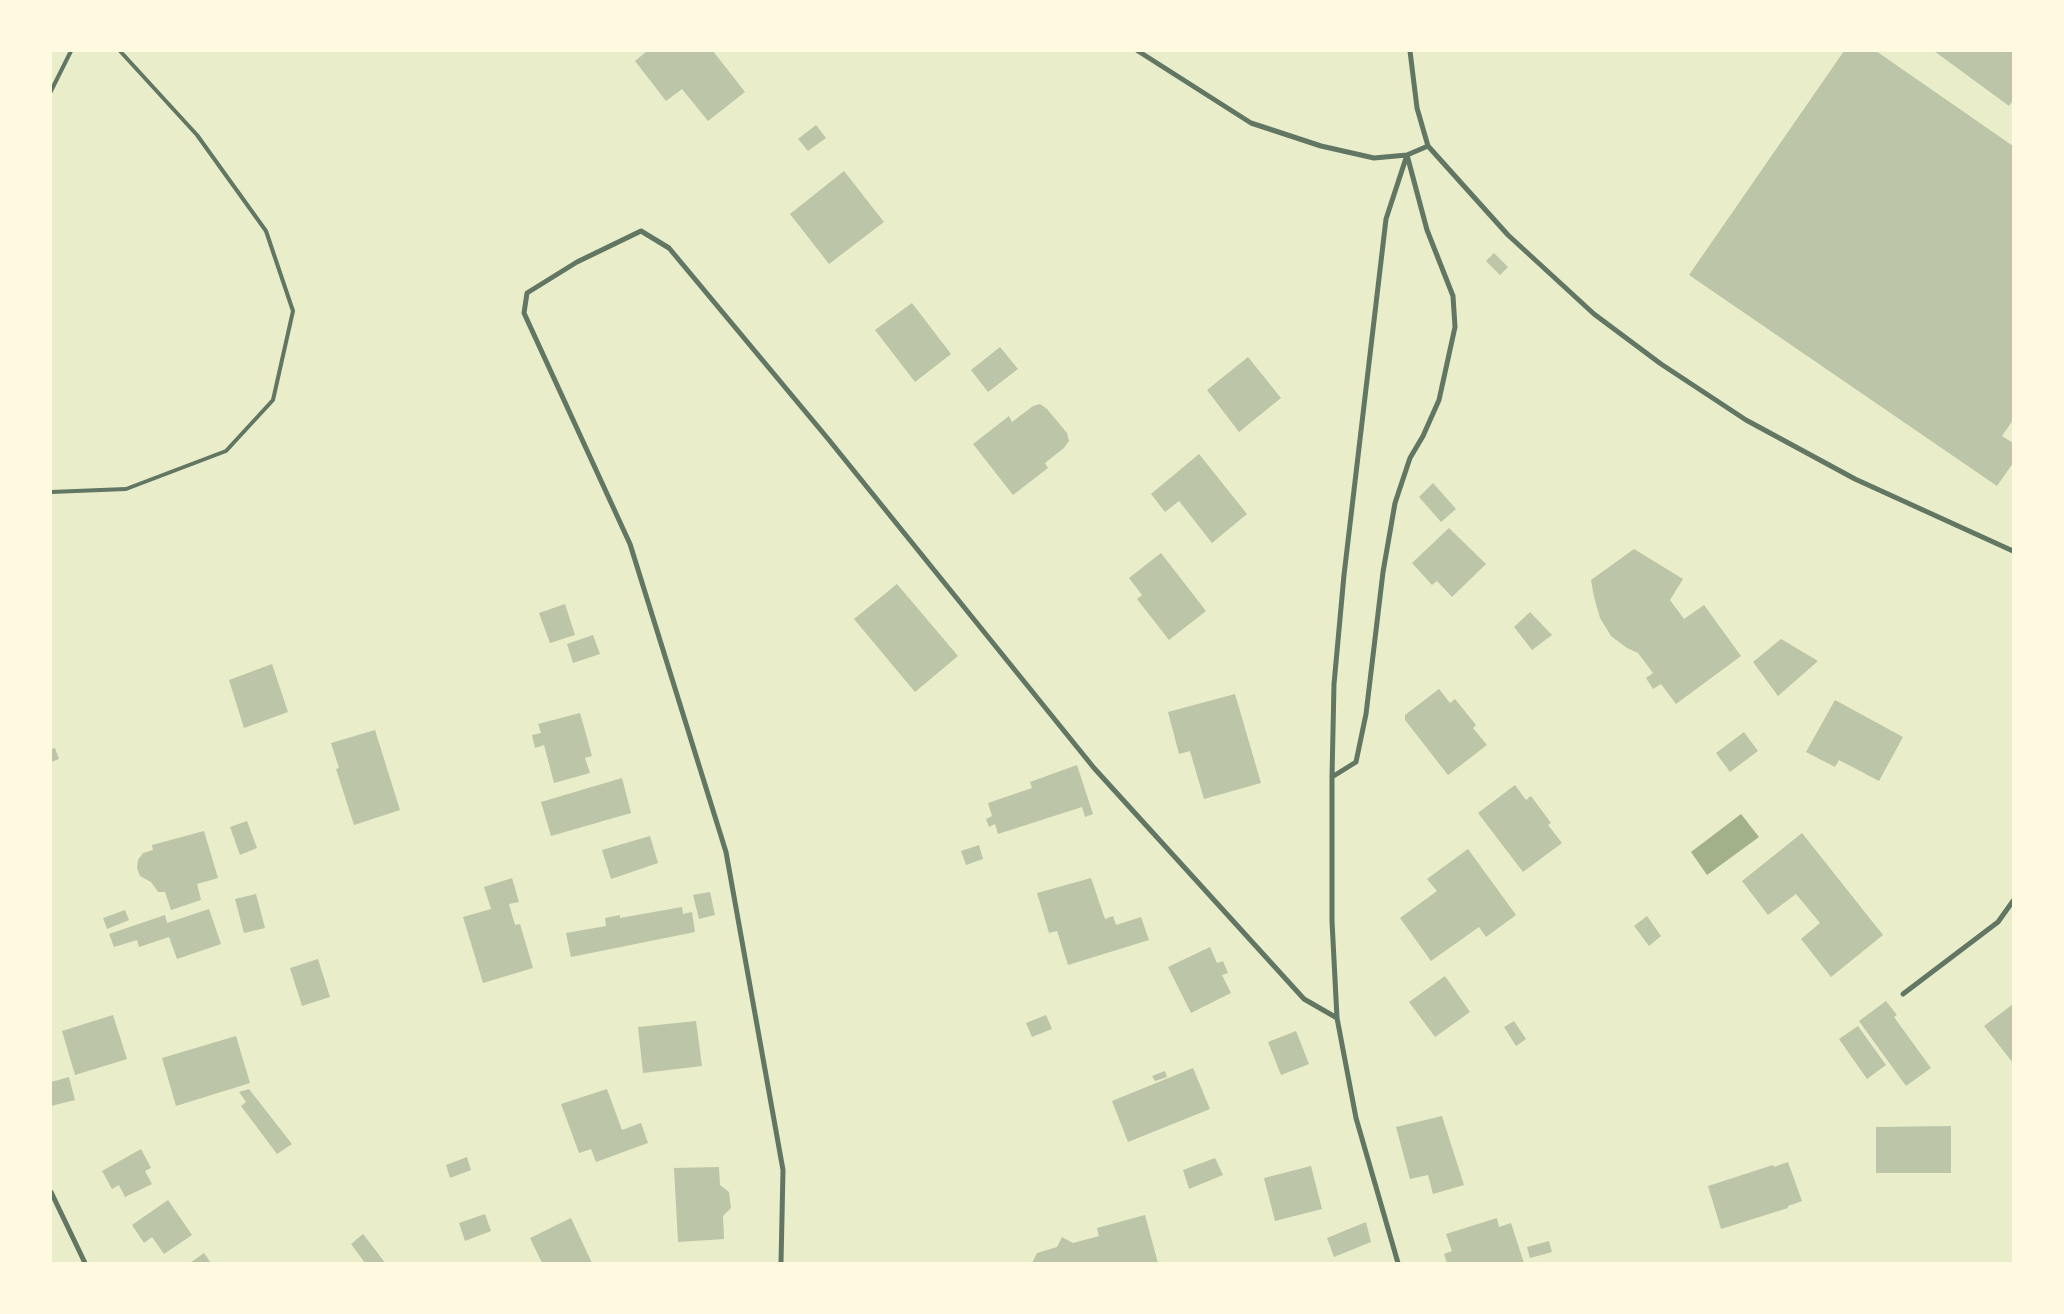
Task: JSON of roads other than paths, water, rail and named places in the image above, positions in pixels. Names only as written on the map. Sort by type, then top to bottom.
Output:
[{"type":"street","points":[[1138,51],[1251,123],[1321,146],[1374,158],[1407,155],[1428,146]]},
{"type":"street","points":[[1410,51],[1417,108],[1428,146],[1508,234],[1594,314],[1661,364],[1746,420],[1855,479],[2013,551]]},
{"type":"street","points":[[1398,1263],[1356,1118],[1336,1018],[1332,922],[1332,777],[1334,684],[1337,648],[1386,219],[1407,155]]},
{"type":"street","points":[[1332,777],[1356,762],[1366,714],[1383,572],[1395,503],[1410,458],[1423,436],[1439,400],[1455,327],[1453,296],[1428,230],[1407,155]]},
{"type":"street","points":[[781,1263],[783,1170],[726,852],[630,544],[524,313],[527,293],[577,262],[641,231],[669,248],[829,440],[1094,768],[1304,999],[1336,1018]]},
{"type":"street","points":[[1903,994],[1998,922],[2013,901]]},
{"type":"street","points":[[51,1192],[86,1263]]},
{"type":"lane","points":[[51,91],[71,51]]},
{"type":"lane","points":[[51,492],[126,489],[226,451],[273,400],[293,311],[266,231],[197,135],[120,51]]}]
